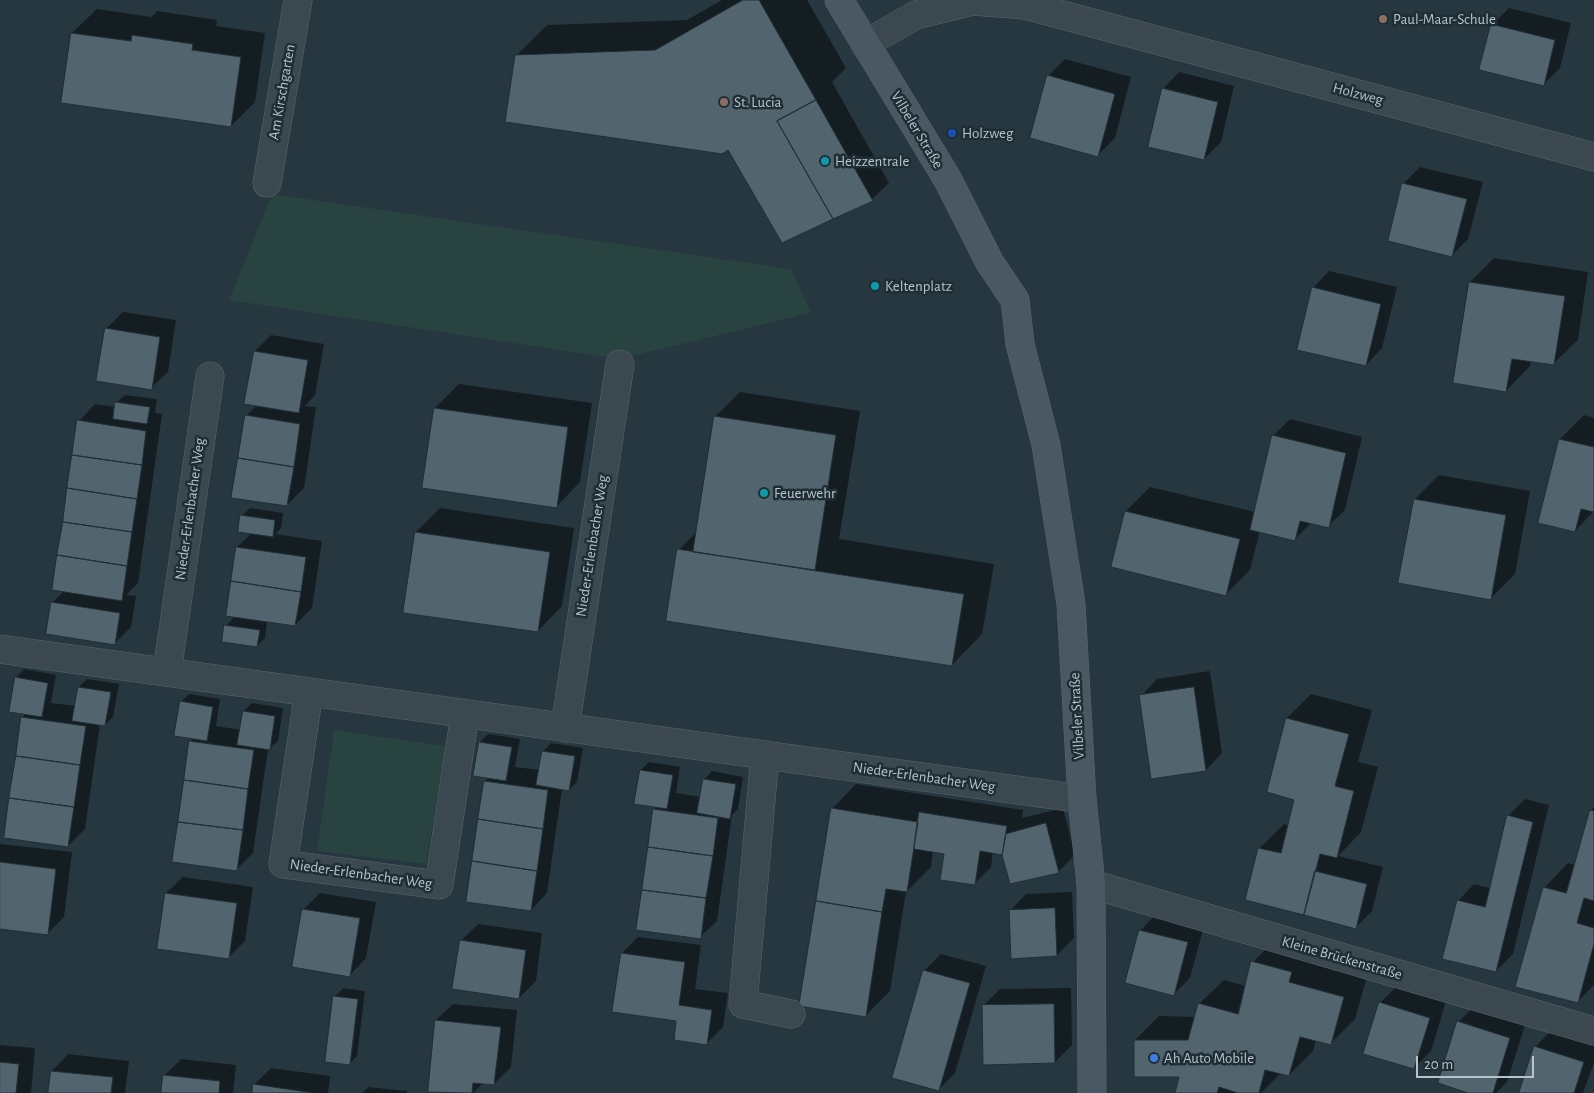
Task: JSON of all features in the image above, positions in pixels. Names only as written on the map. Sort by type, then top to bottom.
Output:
[{"type":"street","name":"Am Kirschgarten","points":[[267,183],[298,0]]},
{"type":"street","name":"Vilbeler Straße","points":[[839,0],[948,180],[990,263],[1015,300],[1020,344],[1046,445],[1071,604],[1082,799],[1091,884],[1092,1093]]},
{"type":"street","name":"Holzweg","points":[[865,44],[916,15],[973,1],[1026,5],[1594,157]]},
{"type":"street","name":"Nieder-Erlenbacher Weg","points":[[564,728],[620,364]]},
{"type":"street","name":"Nieder-Erlenbacher Weg","points":[[167,672],[210,376]]},
{"type":"street","name":"Nieder-Erlenbacher Weg","points":[[0,649],[1082,799]]},
{"type":"street","name":"Nieder-Erlenbacher Weg","points":[[309,692],[283,864],[440,885],[465,714]]},
{"type":"street","points":[[765,755],[743,1004],[791,1014]]},
{"type":"street","name":"Kleine Brückenstraße","points":[[1091,884],[1594,1031]]},
{"type":"green space","points":[[272,194],[791,269],[811,313],[619,359],[229,300]]},
{"type":"green space","points":[[334,730],[446,746],[426,864],[317,851]]},
{"type":"building","points":[[743,0],[759,0],[816,100],[777,121],[833,219],[782,243],[728,150],[722,154],[505,122],[515,55],[655,50]]},
{"type":"building","points":[[1491,24],[1555,40],[1544,86],[1479,70]]},
{"type":"building","points":[[71,33],[131,41],[132,35],[193,44],[192,50],[241,57],[231,127],[61,103]]},
{"type":"building","points":[[1047,75],[1115,94],[1098,157],[1030,138]]},
{"type":"building","points":[[1162,88],[1218,102],[1204,160],[1148,147]]},
{"type":"building","name":"Heizzentrale","points":[[816,100],[873,201],[833,219],[777,121]]},
{"type":"building","points":[[1402,183],[1467,199],[1452,257],[1388,241]]},
{"type":"building","points":[[1469,282],[1565,296],[1554,365],[1512,359],[1506,392],[1453,383]]},
{"type":"building","points":[[1312,287],[1381,304],[1366,366],[1297,350]]},
{"type":"building","points":[[105,328],[160,337],[152,390],[96,381]]},
{"type":"building","points":[[254,351],[308,360],[299,413],[244,404]]},
{"type":"building","points":[[115,402],[150,407],[147,424],[113,419]]},
{"type":"building","points":[[434,408],[568,427],[557,508],[422,488]]},
{"type":"building","points":[[245,415],[300,424],[294,467],[238,458]]},
{"type":"building","name":"Feuerwehr","points":[[714,416],[836,435],[815,570],[693,552]]},
{"type":"building","points":[[77,420],[146,431],[142,465],[72,455]]},
{"type":"building","points":[[1272,435],[1346,453],[1329,528],[1300,521],[1295,541],[1250,530]]},
{"type":"building","points":[[1559,439],[1594,447],[1594,512],[1581,509],[1575,532],[1538,523]]},
{"type":"building","points":[[72,455],[142,465],[137,499],[67,488]]},
{"type":"building","points":[[238,458],[294,467],[287,506],[231,498]]},
{"type":"building","points":[[67,488],[137,499],[132,532],[63,522]]},
{"type":"building","points":[[1414,499],[1506,515],[1491,600],[1398,583]]},
{"type":"building","points":[[1125,511],[1240,539],[1226,596],[1111,567]]},
{"type":"building","points":[[240,515],[275,520],[273,537],[238,532]]},
{"type":"building","points":[[63,522],[132,532],[127,566],[57,555]]},
{"type":"building","points":[[415,532],[550,552],[538,632],[403,613]]},
{"type":"building","points":[[236,547],[306,557],[301,592],[231,581]]},
{"type":"building","points":[[677,549],[964,594],[952,666],[666,621]]},
{"type":"building","points":[[57,555],[127,566],[122,601],[52,590]]},
{"type":"building","points":[[231,581],[301,592],[295,626],[226,616]]},
{"type":"building","points":[[51,602],[120,613],[115,645],[46,634]]},
{"type":"building","points":[[224,625],[260,630],[257,647],[222,642]]},
{"type":"building","points":[[15,677],[48,683],[42,717],[9,712]]},
{"type":"building","points":[[78,687],[111,692],[105,726],[72,721]]},
{"type":"building","points":[[1194,687],[1206,771],[1151,779],[1139,695]]},
{"type":"building","points":[[180,701],[213,707],[207,741],[174,736]]},
{"type":"building","points":[[243,711],[275,716],[270,750],[237,745]]},
{"type":"building","points":[[21,717],[86,726],[80,765],[16,756]]},
{"type":"building","points":[[1286,718],[1349,734],[1335,786],[1354,791],[1337,858],[1320,854],[1304,915],[1245,900],[1258,848],[1281,853],[1294,800],[1267,792]]},
{"type":"building","points":[[189,741],[254,750],[248,789],[184,780]]},
{"type":"building","points":[[479,742],[512,747],[506,781],[473,776]]},
{"type":"building","points":[[542,751],[575,756],[569,791],[536,785]]},
{"type":"building","points":[[16,756],[80,765],[74,807],[9,798]]},
{"type":"building","points":[[640,770],[673,775],[667,809],[634,804]]},
{"type":"building","points":[[703,779],[736,784],[730,819],[697,813]]},
{"type":"building","points":[[184,780],[248,789],[243,830],[178,822]]},
{"type":"building","points":[[484,781],[548,790],[543,829],[478,819]]},
{"type":"building","points":[[9,798],[74,807],[68,847],[4,838]]},
{"type":"building","points":[[831,808],[918,822],[907,892],[886,889],[882,912],[816,901]]},
{"type":"building","points":[[653,809],[718,818],[713,856],[648,847]]},
{"type":"building","points":[[1590,810],[1594,811],[1594,901],[1584,898],[1577,923],[1594,928],[1594,944],[1578,1003],[1515,987],[1543,887],[1566,893]]},
{"type":"building","points":[[919,812],[1007,826],[1002,855],[980,851],[975,885],[940,880],[944,854],[914,849]]},
{"type":"building","points":[[1507,815],[1533,822],[1496,972],[1442,959],[1457,900],[1485,907]]},
{"type":"building","points":[[478,819],[543,829],[537,871],[472,861]]},
{"type":"building","points":[[178,822],[243,830],[237,871],[172,862]]},
{"type":"building","points":[[1046,823],[1059,873],[1010,884],[1002,855],[1006,834]]},
{"type":"building","points":[[648,847],[713,856],[706,898],[642,890]]},
{"type":"building","points":[[472,861],[537,871],[531,911],[466,902]]},
{"type":"building","points":[[0,862],[56,869],[48,935],[0,929]]},
{"type":"building","points":[[1315,871],[1367,884],[1356,929],[1304,915]]},
{"type":"building","points":[[642,890],[706,898],[701,939],[636,930]]},
{"type":"building","points":[[165,893],[237,903],[229,959],[157,949]]},
{"type":"building","points":[[816,901],[882,912],[866,1017],[799,1006]]},
{"type":"building","points":[[1055,908],[1057,956],[1011,959],[1009,910]]},
{"type":"building","points":[[302,909],[360,918],[350,977],[292,967]]},
{"type":"building","points":[[1139,930],[1188,942],[1174,996],[1125,983]]},
{"type":"building","points":[[460,940],[526,950],[519,999],[452,989]]},
{"type":"building","points":[[621,953],[685,962],[679,1005],[712,1010],[707,1045],[674,1040],[676,1021],[612,1012]]},
{"type":"building","points":[[1251,961],[1292,972],[1289,982],[1344,997],[1331,1045],[1300,1037],[1289,1076],[1265,1070],[1259,1093],[1238,1093],[1219,1087],[1217,1093],[1175,1093],[1179,1077],[1134,1077],[1134,1040],[1188,1040],[1198,1003],[1238,1014]]},
{"type":"building","points":[[923,970],[970,983],[939,1091],[892,1078]]},
{"type":"building","points":[[333,996],[358,999],[350,1065],[325,1062]]},
{"type":"building","points":[[1379,1002],[1430,1018],[1414,1069],[1363,1054]]},
{"type":"building","points":[[1054,1004],[1055,1063],[983,1065],[982,1005]]},
{"type":"building","points":[[435,1020],[501,1027],[494,1085],[473,1083],[472,1093],[428,1092]]},
{"type":"building","points":[[1457,1021],[1510,1038],[1493,1093],[1468,1093],[1438,1083]]},
{"type":"building","points":[[1534,1046],[1584,1062],[1574,1093],[1519,1093]]},
{"type":"building","points":[[0,1062],[19,1064],[16,1093],[0,1093]]},
{"type":"building","points":[[51,1071],[113,1077],[111,1093],[48,1093]]},
{"type":"building","points":[[163,1075],[220,1081],[219,1093],[161,1093]]},
{"type":"building","points":[[253,1084],[314,1093],[252,1093]]},
{"type":"place","name":"Paul-Maar-Schule","points":[[1383,19]]},
{"type":"place","name":"St. Lucia","points":[[724,102]]},
{"type":"place","name":"Holzweg","points":[[952,133]]},
{"type":"place","name":"Heizzentrale","points":[[825,161]]},
{"type":"place","name":"Keltenplatz","points":[[875,286]]},
{"type":"place","name":"Feuerwehr","points":[[764,493]]},
{"type":"place","name":"Ah Auto Mobile","points":[[1154,1058]]}]
